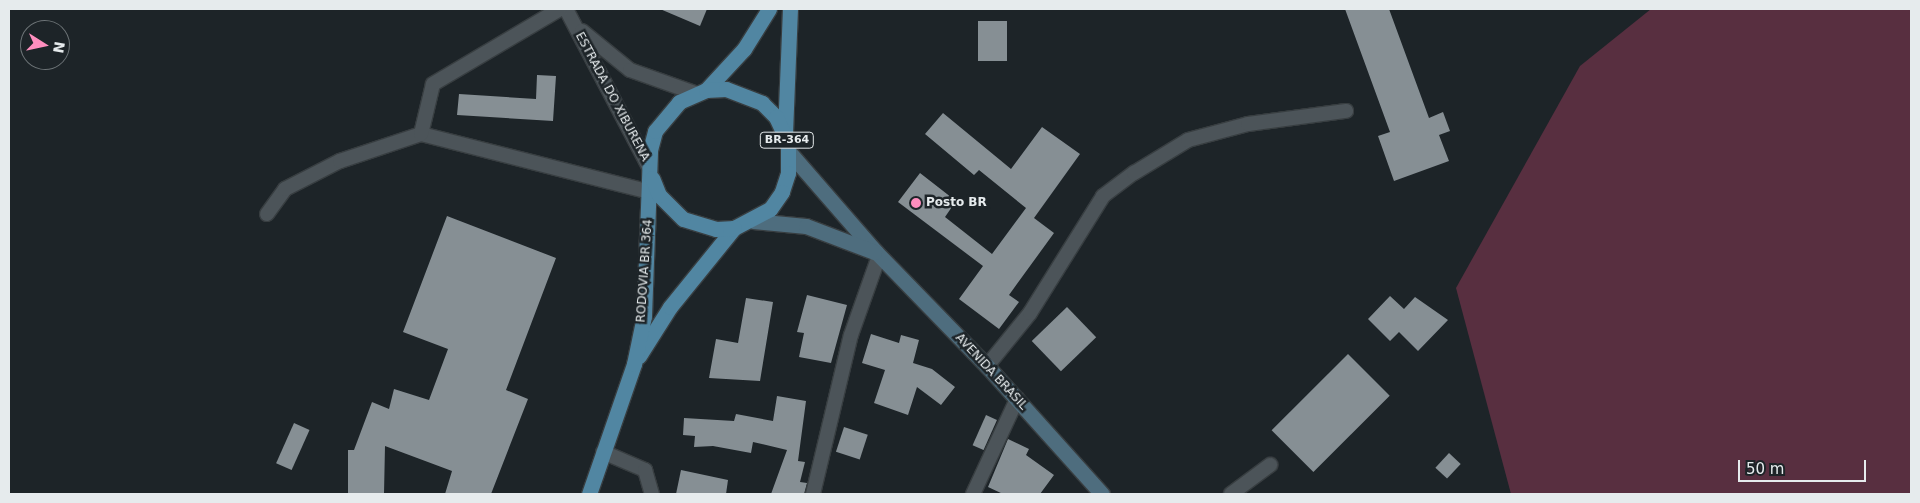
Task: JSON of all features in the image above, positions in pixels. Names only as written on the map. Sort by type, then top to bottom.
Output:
[{"type":"main road","name":"RODOVIA BR 364","points":[[589,494],[634,364],[644,316],[655,131],[665,115],[701,91],[744,49],[768,9]]},
{"type":"main road","name":"RODOVIA BR 364","points":[[785,135],[790,9]]},
{"type":"main road","name":"RODOVIA BR 364","points":[[651,180],[664,202],[683,219],[716,229],[734,228],[753,221],[782,192],[790,152],[785,135],[776,117],[745,93],[701,91]]},
{"type":"main road","name":"RODOVIA BR 364","points":[[634,364],[670,307],[734,228]]},
{"type":"street","points":[[421,134],[433,84],[560,9]]},
{"type":"street","name":"ESTRADA DO XIBURENA","points":[[566,9],[651,180]]},
{"type":"street","name":"ESTRADA DO XIBURENA","points":[[575,25],[630,70],[701,91]]},
{"type":"street","points":[[987,366],[1030,313],[1088,215],[1103,196],[1134,173],[1188,140],[1248,124],[1346,111]]},
{"type":"street","points":[[267,214],[285,189],[340,160],[421,134],[651,180]]},
{"type":"street","name":"AVENIDA BRASIL","points":[[790,152],[878,254],[987,366],[1102,494]]},
{"type":"street","name":"AVENIDA BRASIL","points":[[753,221],[806,226],[878,254]]},
{"type":"street","points":[[813,494],[853,327],[878,254]]},
{"type":"street","points":[[973,494],[1017,399]]},
{"type":"street","points":[[603,452],[645,470],[652,494]]},
{"type":"street","points":[[1231,494],[1270,465]]},
{"type":"shaded area","points":[[1651,9],[1911,9],[1911,494],[1511,494],[1456,288],[1580,66]]},
{"type":"building","points":[[660,9],[707,9],[700,26]]},
{"type":"building","points":[[1345,9],[1389,9],[1429,118],[1443,112],[1450,131],[1439,135],[1449,161],[1394,181],[1378,136],[1390,132]]},
{"type":"building","points":[[978,21],[1007,21],[1007,61],[978,61]]},
{"type":"building","points":[[537,75],[556,76],[553,121],[457,115],[459,94],[536,99]]},
{"type":"building","points":[[943,113],[1011,169],[1042,127],[1080,154],[1034,218],[1054,233],[1009,295],[1019,302],[999,329],[959,299],[983,266],[898,202],[920,173],[956,201],[945,217],[992,254],[1026,208],[979,170],[974,175],[925,134]]},
{"type":"building","points":[[447,216],[556,258],[506,390],[528,399],[491,494],[445,494],[452,471],[385,446],[384,494],[348,494],[348,450],[354,450],[372,402],[389,409],[394,389],[429,400],[448,349],[403,332]]},
{"type":"building","points":[[807,295],[847,305],[831,363],[799,357],[804,333],[797,332]]},
{"type":"building","points":[[1390,296],[1404,309],[1415,297],[1448,320],[1418,351],[1399,332],[1390,341],[1368,319]]},
{"type":"building","points":[[746,298],[773,302],[760,381],[709,378],[716,339],[738,343]]},
{"type":"building","points":[[1067,307],[1096,337],[1061,371],[1032,341]]},
{"type":"building","points":[[871,334],[899,343],[901,335],[919,340],[913,363],[932,369],[955,387],[941,405],[917,387],[908,415],[874,403],[885,370],[862,363]]},
{"type":"building","points":[[1348,354],[1390,396],[1313,472],[1272,430]]},
{"type":"building","points":[[777,396],[806,401],[798,461],[805,462],[800,482],[807,483],[804,494],[771,494],[787,450],[753,442],[751,453],[713,446],[694,447],[695,436],[683,435],[684,418],[734,421],[736,414],[773,421]]},
{"type":"building","points":[[986,415],[997,420],[984,450],[973,445]]},
{"type":"building","points":[[294,423],[310,430],[292,470],[276,463]]},
{"type":"building","points":[[844,427],[868,435],[860,459],[836,452]]},
{"type":"building","points":[[1008,439],[1029,449],[1026,455],[1054,475],[1040,494],[1003,494],[988,487]]},
{"type":"building","points":[[1449,453],[1461,464],[1447,479],[1435,468]]},
{"type":"building","points":[[681,470],[728,480],[726,494],[676,494]]},
{"type":"place","name":"Posto BR","points":[[916,203]]}]
